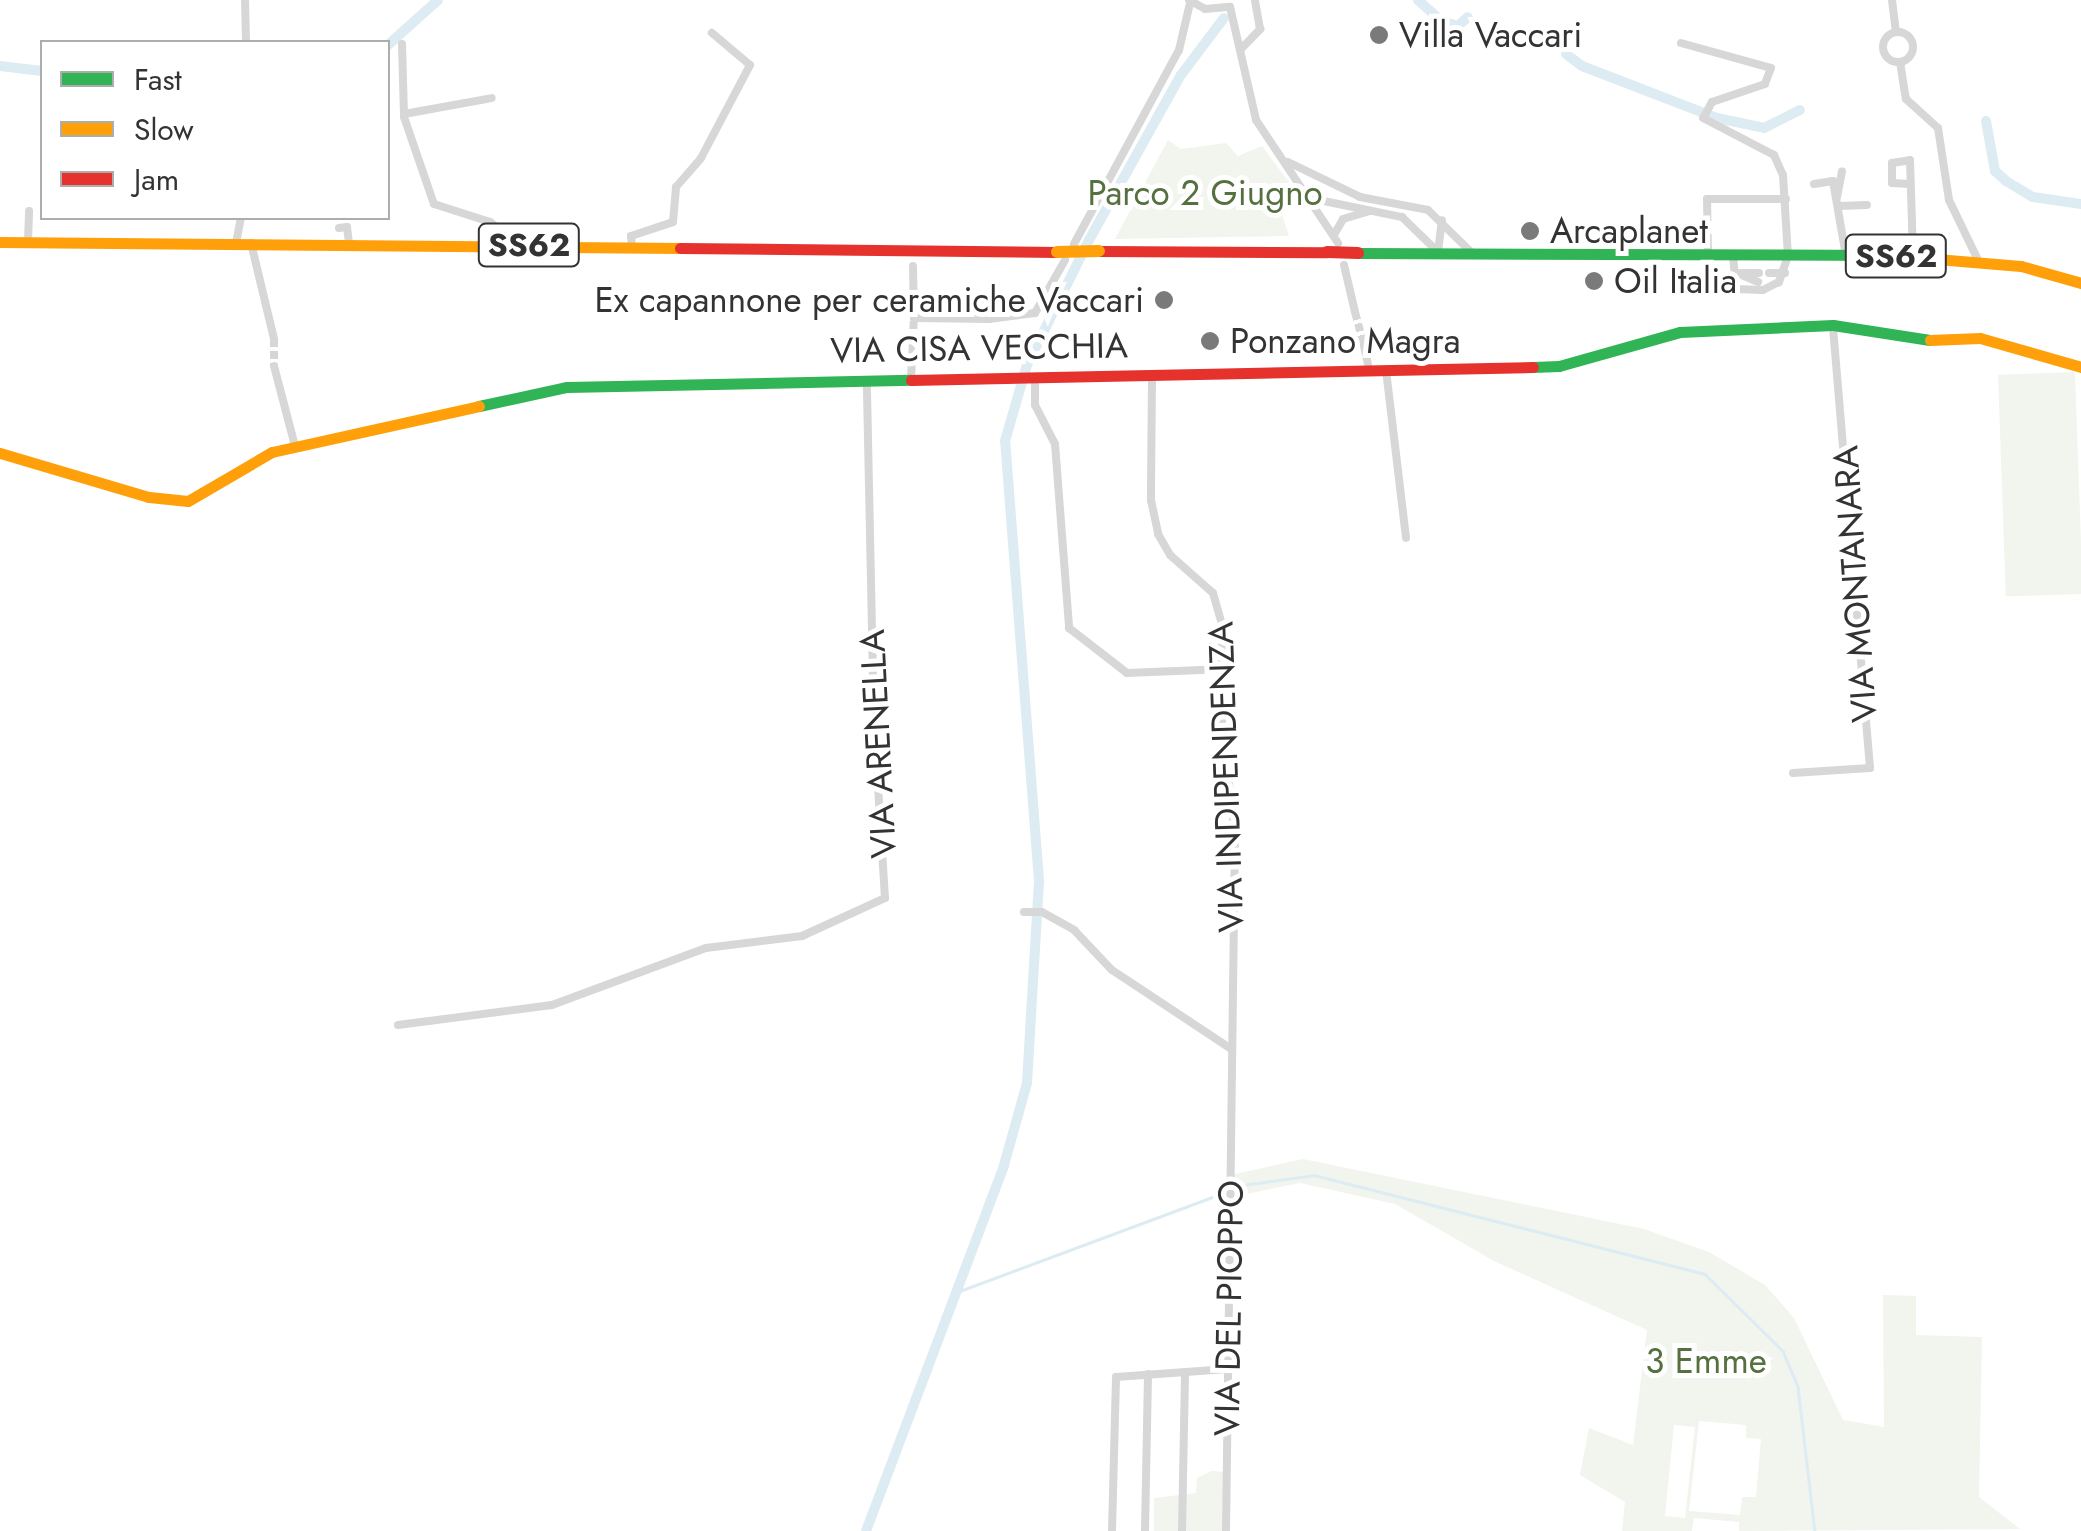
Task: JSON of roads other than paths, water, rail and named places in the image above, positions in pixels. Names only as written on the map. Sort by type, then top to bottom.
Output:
[{"type":"street","points":[[245,0],[246,40]]},
{"type":"street","points":[[1241,49],[1260,29],[1254,0]]},
{"type":"street","points":[[1892,0],[1896,32],[1884,48],[1900,62],[1906,99],[1938,128],[1948,200],[1980,262]]},
{"type":"street","points":[[1074,244],[1179,50],[1190,2],[1231,4],[1251,108],[1284,161],[1314,199],[1333,243]]},
{"type":"street","points":[[1896,32],[1913,45],[1900,62]]},
{"type":"street","points":[[632,246],[631,236],[673,222],[676,187],[701,158],[750,65],[712,33]]},
{"type":"street","points":[[1681,43],[1765,61],[1771,68],[1765,84],[1707,106],[1703,118],[1774,155],[1786,199],[1788,256],[1771,280]]},
{"type":"street","points":[[402,44],[404,114],[434,204],[490,222],[519,245]]},
{"type":"street","points":[[404,114],[492,98]]},
{"type":"street","points":[[1284,161],[1360,197],[1428,210],[1472,253]]},
{"type":"street","points":[[1837,204],[1842,171]]},
{"type":"street","points":[[1814,184],[1833,181],[1846,256]]},
{"type":"street","points":[[1314,199],[1331,183]]},
{"type":"street","points":[[1910,184],[1913,256]]},
{"type":"street","points":[[1314,199],[1402,217],[1438,252]]},
{"type":"street","points":[[1708,254],[1706,199],[1786,199]]},
{"type":"street","points":[[1837,204],[1867,204]]},
{"type":"street","points":[[1333,243],[1342,219],[1372,210]]},
{"type":"street","points":[[28,211],[28,242]]},
{"type":"street","points":[[236,244],[240,220]]},
{"type":"street","points":[[1438,252],[1442,220]]},
{"type":"street","points":[[347,227],[349,244]]},
{"type":"street","points":[[1404,253],[1415,230]]},
{"type":"street","name":"SS62","points":[[0,242],[632,246],[1061,256],[1099,251],[1333,243],[1358,252],[1913,256],[1980,262],[2081,283]]},
{"type":"street","points":[[251,244],[274,339]]},
{"type":"street","points":[[1734,255],[1735,280]]},
{"type":"street","points":[[913,266],[914,318],[989,319],[1035,313],[1061,256]]},
{"type":"street","points":[[1344,265],[1355,312]]},
{"type":"street","points":[[1735,280],[1771,280]]},
{"type":"street","points":[[1735,280],[1771,280]]},
{"type":"street","name":"VIA CISA VECCHIA","points":[[0,453],[149,497],[188,501],[260,458],[295,446],[567,387],[1559,366],[1680,332],[1833,325],[1935,342],[1980,338],[2002,349],[2081,367]]},
{"type":"street","name":"VIA MONTANARA","points":[[1793,773],[1870,768],[1833,325]]},
{"type":"street","points":[[1363,340],[1370,370]]},
{"type":"street","points":[[912,379],[914,341]]},
{"type":"street","points":[[274,366],[295,446]]},
{"type":"street","points":[[1386,370],[1406,538]]},
{"type":"street","name":"VIA INDIPENDENZA","points":[[1152,375],[1154,518],[1170,555],[1201,578],[1221,608],[1222,722],[1234,836],[1230,1084]]},
{"type":"street","points":[[1031,378],[1035,405],[1055,444],[1069,628],[1127,673],[1224,670]]},
{"type":"street","name":"VIA ARENELLA","points":[[398,1025],[552,1005],[706,948],[802,936],[885,898],[874,725],[867,380]]},
{"type":"street","points":[[1027,911],[1042,912],[1087,940],[1112,970],[1230,1048]]},
{"type":"street","name":"VIA DEL PIOPPO","points":[[1226,1531],[1230,1084]]},
{"type":"street","points":[[1112,1531],[1116,1377],[1228,1368]]},
{"type":"street","points":[[1182,1531],[1185,1372]]},
{"type":"street","points":[[1145,1531],[1148,1374]]},
{"type":"waterway","points":[[390,43],[438,0]]},
{"type":"waterway","points":[[1418,0],[1441,21],[1458,26],[1468,17]]},
{"type":"waterway","points":[[866,1531],[1004,1165],[1027,1083],[1039,881],[1005,441],[1027,365],[1089,240],[1181,75],[1224,18]]},
{"type":"waterway","points":[[1566,54],[1582,66],[1717,118],[1764,128],[1800,110]]},
{"type":"waterway","points":[[0,66],[40,71]]},
{"type":"waterway","points":[[1986,121],[1995,171],[2006,181],[2033,197],[2081,204]]},
{"type":"waterway","points":[[1243,1185],[1314,1175],[1705,1274],[1783,1351],[1798,1387],[1815,1531]]},
{"type":"waterway","points":[[957,1292],[1221,1194]]},
{"type":"tunnel","points":[[1355,312],[1363,341]]},
{"type":"tunnel","points":[[913,341],[914,318]]},
{"type":"tunnel","points":[[274,339],[274,366]]},
{"type":"place","name":"Villa Vaccari","points":[[1379,35]]},
{"type":"place","name":"Arcaplanet","points":[[1530,231]]},
{"type":"place","name":"Oil Italia","points":[[1594,281]]},
{"type":"place","name":"Ex capannone per ceramiche Vaccari","points":[[1164,300]]},
{"type":"place","name":"Ponzano Magra","points":[[1210,341]]},
{"type":"park label","name":"Parco 2 Giugno","points":[[1205,193]]},
{"type":"park label","name":"3 Emme","points":[[1706,1361]]}]
